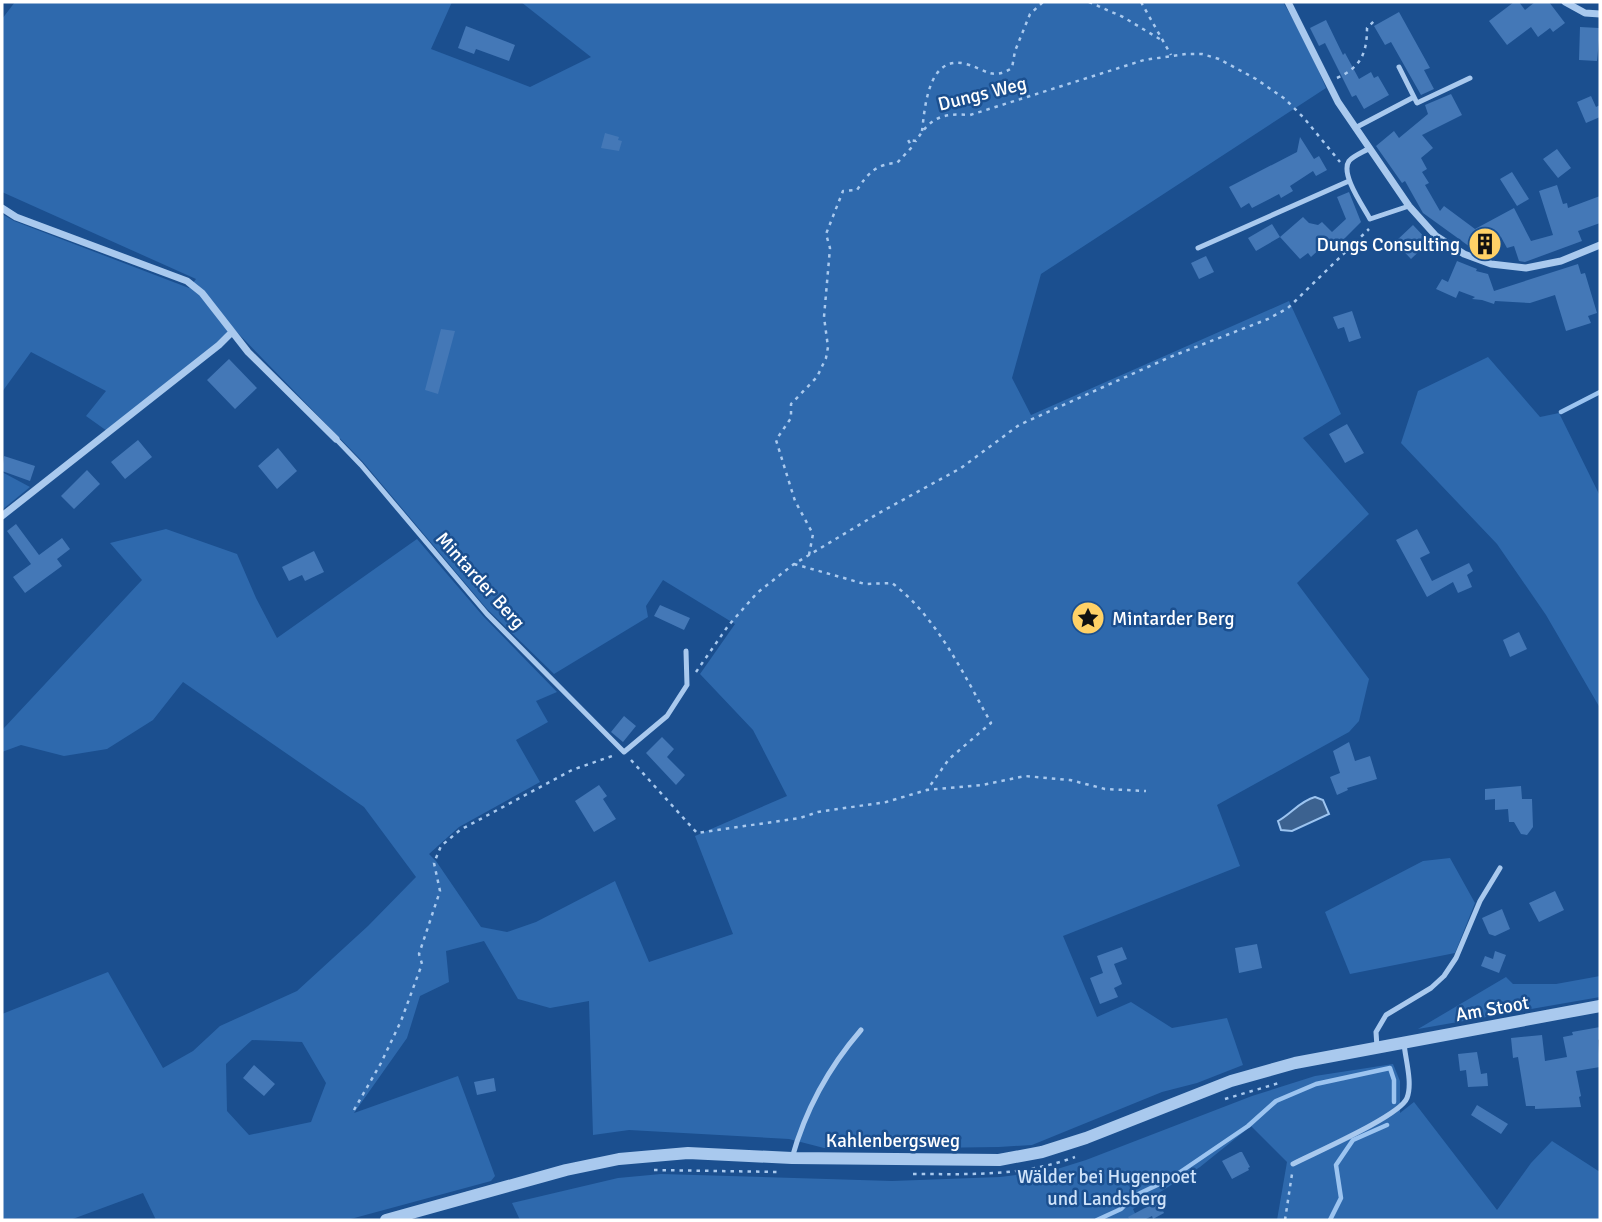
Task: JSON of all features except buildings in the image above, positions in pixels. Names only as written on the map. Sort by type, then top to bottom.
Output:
[{"type":"street","points":[[1288,2],[1329,82],[1368,149],[1426,226],[1443,241],[1464,254],[1491,264],[1526,268],[1561,261],[1600,245]]},
{"type":"street","points":[[1565,2],[1586,13],[1600,14]]},
{"type":"street","name":"Mintarder Berg","points":[[2,208],[16,217],[187,281],[202,293],[231,333],[336,439]]},
{"type":"street","points":[[2,516],[231,333]]},
{"type":"street","name":"Am Stoot","points":[[1383,1046],[1600,1006]]},
{"type":"street","name":"Kahlenbergsweg","points":[[386,1220],[566,1170],[619,1159],[688,1153],[792,1158],[999,1160],[1042,1153],[1231,1081],[1295,1063],[1383,1046]]},
{"type":"lane","points":[[1399,67],[1417,103],[1470,78]]},
{"type":"lane","points":[[1355,128],[1414,97]]},
{"type":"lane","points":[[1368,149],[1350,160],[1346,170],[1349,181],[1370,219],[1409,205]]},
{"type":"lane","points":[[1198,248],[1349,181]]},
{"type":"lane","name":"Mintarder Berg","points":[[336,439],[487,614],[624,752]]},
{"type":"lane","points":[[624,752],[667,716],[687,685],[686,651]]},
{"type":"lane","points":[[1383,1046],[1376,1032],[1386,1015],[1431,988],[1444,976],[1456,958],[1480,901],[1500,868]]},
{"type":"lane","points":[[792,1158],[800,1129],[824,1082],[843,1051],[861,1030]]},
{"type":"lane","points":[[1293,1164],[1402,1106],[1408,1097],[1404,1043]]},
{"type":"path","points":[[922,131],[926,98],[934,75],[949,65],[965,63],[988,74],[1003,73],[1012,68],[1015,51],[1030,14],[1043,2]]},
{"type":"path","points":[[1089,2],[1123,17],[1163,41]]},
{"type":"path","points":[[1141,2],[1171,55]]},
{"type":"path","points":[[1329,82],[1359,65],[1367,44],[1367,28],[1374,21]]},
{"type":"path","name":"Dungs Weg","points":[[809,555],[813,534],[795,501],[776,440],[791,418],[791,404],[821,369],[828,347],[824,317],[830,248],[826,234],[843,191],[857,190],[872,169],[897,163],[912,147],[908,140],[916,141],[930,121],[951,114],[970,115],[1144,60],[1171,55],[1202,54],[1219,59],[1256,79],[1285,99],[1346,170]]},
{"type":"path","points":[[687,685],[729,626],[757,593],[794,564],[961,468],[1019,425],[1170,357],[1268,319],[1288,308],[1369,229],[1370,219]]},
{"type":"path","points":[[794,564],[865,584],[892,583],[910,596],[960,667],[991,723],[948,759],[927,790]]},
{"type":"path","points":[[354,1110],[381,1063],[422,964],[419,954],[440,891],[434,863],[441,846],[460,830],[572,770],[624,752],[696,834],[886,802],[927,790],[982,785],[1035,775],[1105,789],[1146,792]]},
{"type":"path","points":[[1285,1220],[1293,1164]]},
{"type":"green space","points":[[15,2],[452,2],[431,49],[530,87],[591,57],[521,2],[1283,2],[1305,40],[1326,88],[1041,274],[1012,378],[1031,415],[1289,301],[1341,414],[1303,438],[1369,514],[1297,583],[1369,679],[1359,721],[1349,732],[1217,805],[1240,866],[1063,936],[1097,1017],[1131,1002],[1172,1028],[1227,1018],[1243,1065],[1197,1083],[1162,1092],[1032,1145],[854,1149],[824,1148],[789,1139],[629,1130],[593,1135],[589,1001],[550,1008],[518,999],[484,941],[446,951],[449,982],[420,996],[407,1038],[354,1113],[458,1076],[495,1176],[491,1181],[347,1220],[156,1220],[143,1193],[70,1220],[2,1220],[2,1014],[108,972],[163,1068],[193,1051],[220,1026],[297,991],[368,926],[416,877],[364,807],[183,682],[153,720],[107,749],[64,756],[21,745],[2,752],[4,728],[142,580],[110,543],[166,529],[237,554],[277,638],[417,539],[483,616],[557,692],[536,701],[548,722],[516,740],[540,782],[459,827],[429,854],[481,927],[507,932],[536,922],[615,881],[649,962],[733,934],[695,836],[787,796],[753,730],[700,674],[735,624],[663,580],[646,606],[648,617],[554,674],[487,609],[363,462],[232,327],[217,344],[107,431],[86,416],[106,391],[31,352],[2,392],[2,214],[189,288],[196,279],[2,192],[2,19]],"holes":[[[252,1040],[302,1042],[326,1083],[311,1122],[249,1135],[227,1111],[226,1064]]]},
{"type":"green space","points":[[1488,357],[1540,417],[1559,413],[1600,496],[1600,708],[1546,615],[1497,544],[1401,443],[1418,391]]},
{"type":"green space","points":[[2,472],[30,487],[2,510]]},
{"type":"green space","points":[[1450,858],[1475,903],[1455,953],[1350,974],[1325,912],[1423,861]]},
{"type":"green space","points":[[1600,976],[1600,997],[1418,1029],[1506,977],[1513,984],[1556,984]]},
{"type":"green space","name":"Wälder bei Hugenpoet und Landsberg","points":[[1393,1064],[1400,1081],[1400,1113],[1414,1102],[1497,1210],[1531,1163],[1552,1141],[1600,1172],[1600,1220],[1277,1220],[1287,1162],[1251,1126],[1200,1167],[1133,1209],[1138,1220],[520,1220],[512,1203],[618,1178],[661,1174],[892,1181],[1000,1177],[1054,1170],[1252,1096],[1315,1076]]},
{"type":"shaded area","points":[[1315,797],[1323,800],[1329,814],[1292,831],[1281,830],[1278,821]]},
{"type":"waterway","points":[[1561,412],[1600,392]]},
{"type":"waterway","points":[[1097,1220],[1121,1209],[1134,1196],[1170,1179],[1248,1126],[1276,1101],[1316,1084],[1390,1068],[1394,1080],[1394,1102]]},
{"type":"waterway","points":[[1330,1220],[1341,1198],[1336,1165],[1353,1140],[1387,1125]]},
{"type":"place","name":"Dungs Consulting","points":[[1485,244]]},
{"type":"place","name":"Mintarder Berg","points":[[1088,618]]}]
